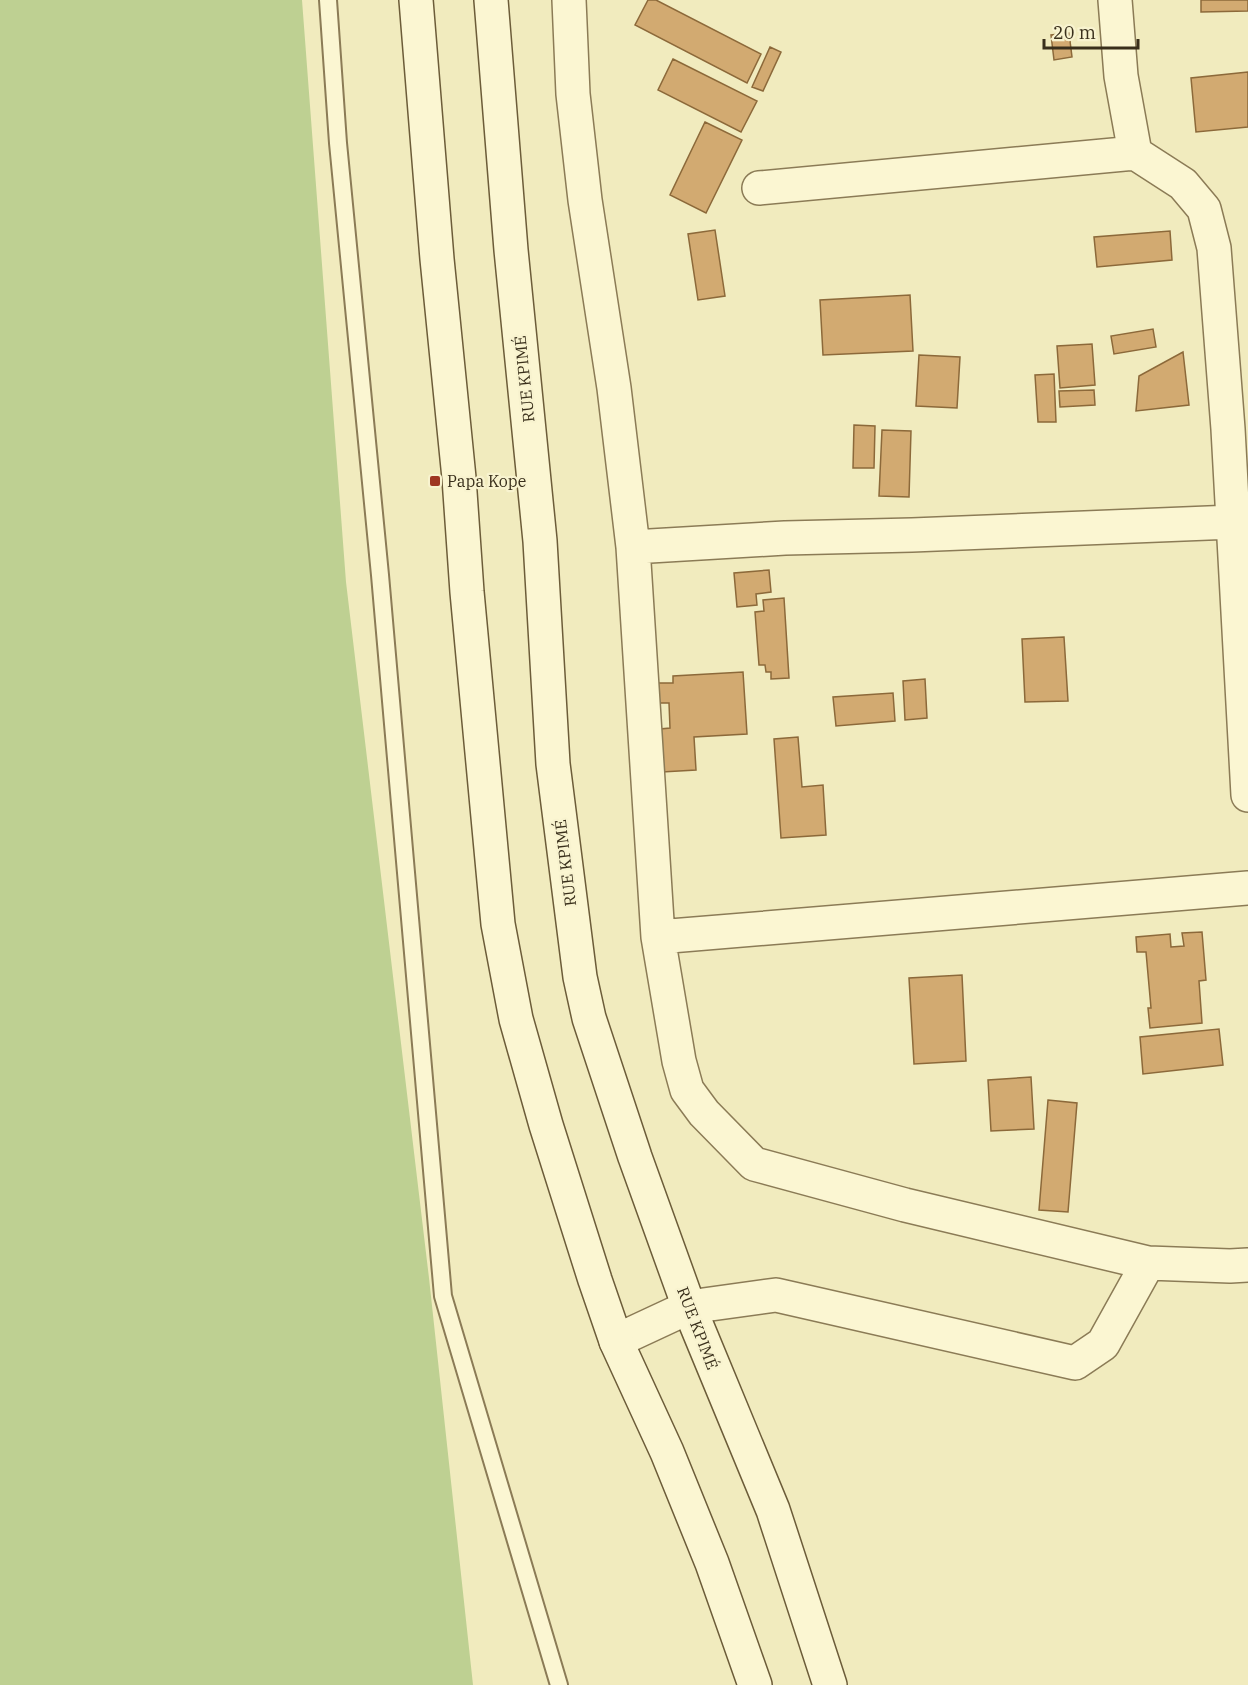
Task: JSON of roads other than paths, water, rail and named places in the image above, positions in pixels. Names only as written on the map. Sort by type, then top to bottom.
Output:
[{"type":"street","points":[[416,0],[437,259],[459,478],[467,592],[498,924],[516,1019],[546,1125],[616,1341],[667,1452],[712,1563],[755,1685]]},
{"type":"street","name":"RUE KPIMÉ","points":[[490,0],[512,261],[540,541],[553,764],[576,955],[589,1018],[635,1157],[689,1307],[773,1510],[830,1685]]},
{"type":"street","points":[[569,0],[573,94],[585,200],[614,388],[633,547],[658,937],[679,1061],[687,1090],[704,1113],[754,1164],[905,1205],[1148,1263],[1248,1265]]},
{"type":"street","points":[[1115,0],[1121,76],[1135,153]]},
{"type":"street","points":[[759,188],[1135,153],[1183,184],[1204,209],[1214,248],[1228,429],[1248,795]]},
{"type":"street","points":[[633,547],[785,538],[1233,522]]},
{"type":"street","points":[[658,937],[1248,888]]},
{"type":"street","points":[[616,1341],[689,1307],[776,1294],[1075,1363],[1103,1344],[1148,1263]]},
{"type":"lane","points":[[328,0],[338,142],[381,575],[443,1296],[559,1685]]},
{"type":"place","name":"Papa Kope","points":[[435,481]]}]
